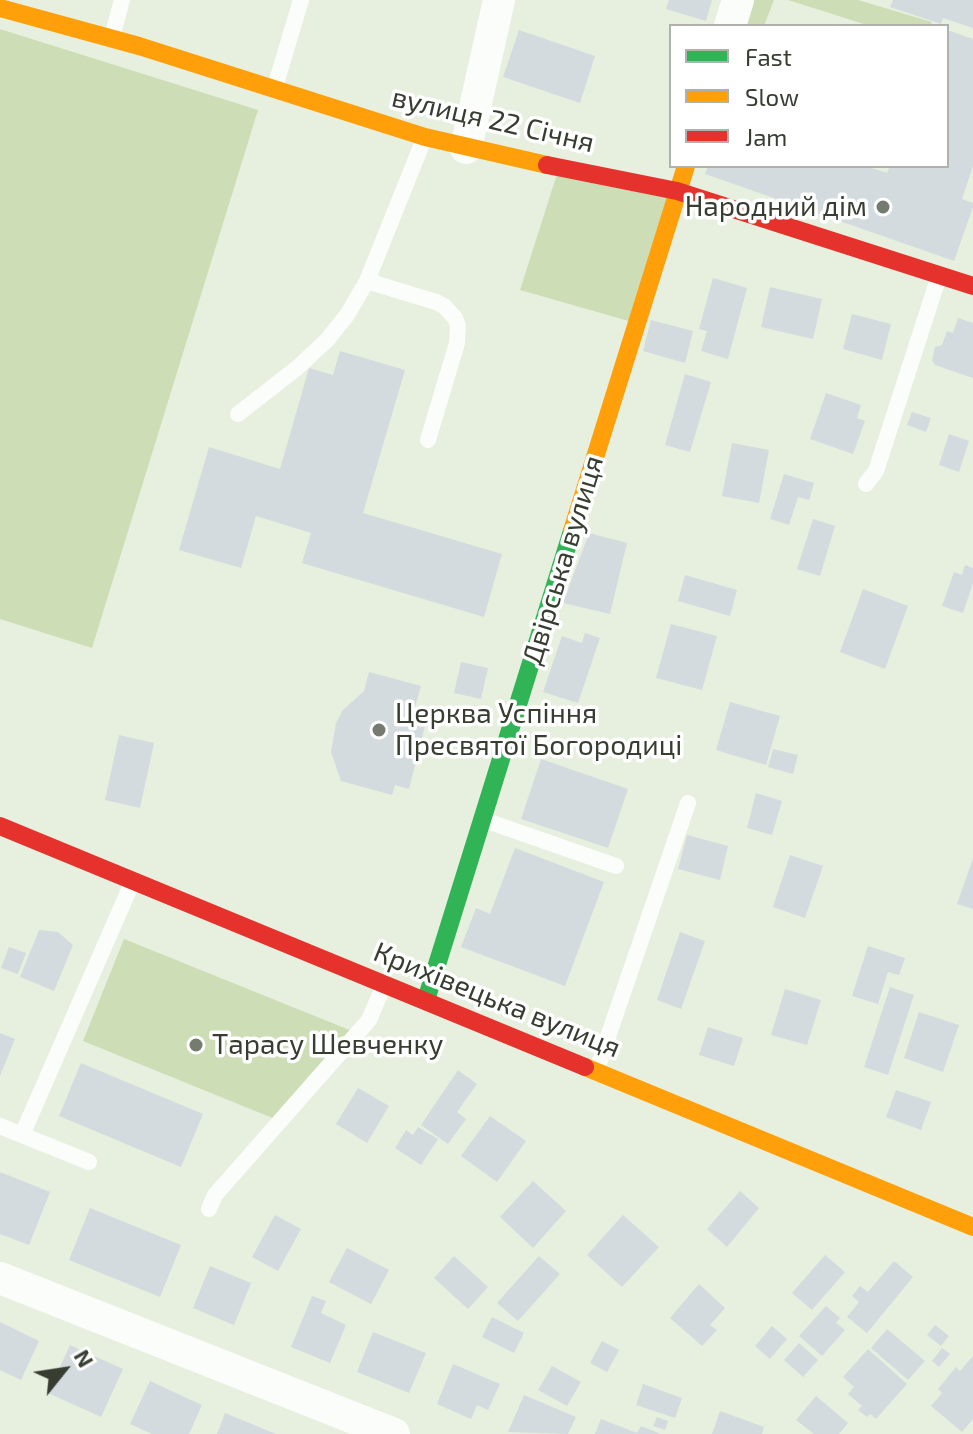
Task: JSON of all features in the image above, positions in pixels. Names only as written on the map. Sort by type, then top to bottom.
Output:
[{"type":"street","points":[[466,148],[499,0]]},
{"type":"street","points":[[731,24],[738,0]]},
{"type":"street","name":"вулиця 22 Січня","points":[[0,8],[112,38],[425,137],[677,191],[973,286]]},
{"type":"street","name":"Двірська вулиця","points":[[426,1000],[685,168]]},
{"type":"street","name":"Крихівецька вулиця","points":[[0,826],[973,1227]]},
{"type":"street","points":[[0,1278],[394,1434]]},
{"type":"lane","points":[[112,38],[122,0]]},
{"type":"lane","points":[[274,90],[301,0]]},
{"type":"lane","points":[[238,414],[297,368],[327,340],[347,315],[367,281],[425,137]]},
{"type":"lane","points":[[866,484],[876,471],[940,275]]},
{"type":"lane","points":[[367,281],[436,302],[455,318],[457,343],[428,440]]},
{"type":"lane","points":[[596,1071],[688,803]]},
{"type":"lane","points":[[483,820],[616,866]]},
{"type":"lane","points":[[22,1135],[132,881]]},
{"type":"lane","points":[[209,1209],[215,1195],[369,1020],[384,984]]},
{"type":"lane","points":[[0,1126],[89,1162]]},
{"type":"green space","points":[[738,0],[774,0],[765,24],[731,24]]},
{"type":"green space","points":[[788,0],[858,0],[932,22],[864,24]]},
{"type":"green space","points":[[0,29],[258,110],[92,648],[0,619]]},
{"type":"green space","points":[[558,171],[671,195],[632,322],[520,290]]},
{"type":"green space","points":[[124,939],[352,1031],[275,1119],[83,1041]]},
{"type":"building","points":[[669,0],[712,0],[706,21],[666,9]]},
{"type":"building","points":[[893,0],[973,0],[973,28],[943,18],[941,24],[890,7]]},
{"type":"building","points":[[519,30],[595,56],[580,103],[503,77]]},
{"type":"building","points":[[949,31],[973,39],[973,166],[962,199],[973,203],[973,207],[954,261],[705,174],[707,168],[872,168],[887,173],[889,168],[949,168]]},
{"type":"building","points":[[713,278],[747,288],[728,359],[701,351],[707,331],[699,329]]},
{"type":"building","points":[[770,287],[822,299],[813,339],[761,327]]},
{"type":"building","points":[[852,314],[891,324],[882,360],[843,349]]},
{"type":"building","points":[[958,318],[973,323],[973,378],[935,365],[932,360],[935,347],[942,345],[947,331],[953,333]]},
{"type":"building","points":[[651,320],[693,331],[685,363],[643,351]]},
{"type":"building","points":[[340,351],[405,370],[363,513],[502,554],[484,617],[302,563],[311,533],[256,516],[241,568],[179,550],[209,447],[280,469],[309,368],[333,375]]},
{"type":"building","points":[[685,374],[711,382],[690,452],[665,445]]},
{"type":"building","points":[[826,393],[861,405],[857,418],[865,421],[853,454],[810,439]]},
{"type":"building","points":[[912,412],[931,418],[926,432],[907,425]]},
{"type":"building","points":[[949,434],[969,441],[959,472],[939,465]]},
{"type":"building","points":[[732,443],[769,450],[759,503],[722,496]]},
{"type":"building","points":[[784,474],[814,483],[809,500],[798,497],[789,525],[770,519]]},
{"type":"building","points":[[813,519],[835,526],[820,576],[797,569]]},
{"type":"building","points":[[589,533],[627,543],[610,614],[563,603]]},
{"type":"building","points":[[965,565],[973,568],[973,583],[963,613],[942,606],[954,572],[962,575]]},
{"type":"building","points":[[685,575],[737,590],[730,616],[678,601]]},
{"type":"building","points":[[863,589],[908,606],[885,669],[840,652]]},
{"type":"building","points":[[671,624],[717,636],[702,690],[656,678]]},
{"type":"building","points":[[585,633],[600,638],[578,703],[543,692],[562,636],[582,643]]},
{"type":"building","points":[[461,662],[488,668],[481,699],[454,693]]},
{"type":"building","name":"Церква Успіння Пресвятої Богородиці","points":[[369,672],[421,686],[412,718],[426,722],[409,789],[395,785],[392,795],[341,781],[331,752],[336,723],[343,710],[364,691]]},
{"type":"building","points":[[730,702],[780,716],[766,765],[716,750]]},
{"type":"building","points":[[119,735],[154,743],[140,808],[105,800]]},
{"type":"building","points":[[773,749],[798,755],[793,774],[768,767]]},
{"type":"building","points":[[541,759],[628,789],[608,848],[521,819]]},
{"type":"building","points":[[756,793],[782,801],[772,835],[747,828]]},
{"type":"building","points":[[687,835],[728,846],[720,880],[678,869]]},
{"type":"building","points":[[515,848],[604,882],[565,986],[461,947],[476,908],[490,914]]},
{"type":"building","points":[[790,855],[823,866],[805,918],[773,907]]},
{"type":"building","points":[[973,858],[973,909],[957,904]]},
{"type":"building","points":[[39,930],[58,932],[73,945],[54,991],[20,977]]},
{"type":"building","points":[[680,932],[705,941],[681,1009],[657,1000]]},
{"type":"building","points":[[868,946],[905,958],[899,975],[888,972],[878,1004],[852,996]]},
{"type":"building","points":[[9,947],[26,953],[18,974],[1,968]]},
{"type":"building","points":[[890,987],[914,995],[888,1075],[864,1067]]},
{"type":"building","points":[[785,989],[821,1000],[807,1045],[771,1035]]},
{"type":"building","points":[[919,1012],[959,1025],[943,1072],[904,1058]]},
{"type":"building","points":[[708,1027],[743,1038],[734,1066],[699,1055]]},
{"type":"building","points":[[0,1033],[15,1039],[0,1076]]},
{"type":"building","points":[[81,1063],[203,1114],[181,1167],[59,1116]]},
{"type":"building","points":[[458,1070],[477,1084],[457,1112],[466,1119],[448,1144],[421,1125]]},
{"type":"building","points":[[358,1088],[389,1106],[367,1143],[336,1124]]},
{"type":"building","points":[[896,1090],[931,1102],[921,1130],[886,1117]]},
{"type":"building","points":[[490,1116],[526,1141],[497,1182],[461,1156]]},
{"type":"building","points":[[418,1127],[438,1139],[421,1165],[395,1148],[406,1130],[413,1135]]},
{"type":"building","points":[[0,1172],[50,1192],[29,1245],[0,1234]]},
{"type":"building","points":[[533,1181],[566,1211],[533,1248],[500,1217]]},
{"type":"building","points":[[740,1191],[759,1208],[727,1247],[707,1229]]},
{"type":"building","points":[[90,1208],[181,1245],[160,1297],[69,1260]]},
{"type":"building","points":[[275,1215],[301,1229],[278,1271],[252,1257]]},
{"type":"building","points":[[623,1215],[659,1247],[622,1287],[587,1255]]},
{"type":"building","points":[[347,1248],[389,1270],[371,1304],[329,1282]]},
{"type":"building","points":[[825,1255],[845,1272],[812,1310],[792,1293]]},
{"type":"building","points":[[454,1256],[488,1287],[468,1309],[434,1278]]},
{"type":"building","points":[[539,1256],[560,1274],[518,1321],[497,1303]]},
{"type":"building","points":[[894,1261],[913,1277],[867,1333],[847,1317],[859,1302],[852,1296],[860,1286],[868,1292]]},
{"type":"building","points":[[210,1266],[251,1283],[234,1325],[193,1308]]},
{"type":"building","points":[[699,1284],[725,1308],[710,1325],[717,1330],[702,1346],[670,1318]]},
{"type":"building","points":[[312,1296],[326,1301],[321,1313],[346,1325],[330,1363],[291,1347]]},
{"type":"building","points":[[826,1306],[840,1318],[836,1323],[845,1330],[822,1356],[799,1336]]},
{"type":"building","points":[[492,1317],[524,1333],[514,1353],[482,1337]]},
{"type":"building","points":[[0,1322],[39,1341],[21,1380],[0,1370]]},
{"type":"building","points":[[935,1325],[949,1336],[941,1346],[927,1335]]},
{"type":"building","points":[[772,1326],[787,1339],[770,1359],[755,1346]]},
{"type":"building","points":[[887,1329],[925,1361],[908,1380],[871,1348]]},
{"type":"building","points":[[373,1332],[426,1353],[409,1393],[357,1372]]},
{"type":"building","points":[[602,1341],[619,1350],[607,1372],[590,1363]]},
{"type":"building","points":[[799,1343],[818,1360],[803,1377],[784,1360]]},
{"type":"building","points":[[70,1345],[123,1369],[101,1417],[48,1393]]},
{"type":"building","points":[[942,1348],[950,1354],[939,1367],[932,1361]]},
{"type":"building","points":[[868,1349],[907,1384],[876,1419],[858,1410],[862,1406],[848,1394],[854,1387],[843,1377]]},
{"type":"building","points":[[973,1356],[973,1419],[962,1432],[931,1406],[942,1393],[938,1389],[956,1367],[960,1371]]},
{"type":"building","points":[[453,1364],[500,1384],[488,1410],[477,1405],[471,1419],[437,1404]]},
{"type":"building","points":[[552,1366],[581,1382],[567,1406],[538,1390]]},
{"type":"building","points":[[150,1381],[202,1405],[189,1434],[152,1434],[130,1424]]},
{"type":"building","points":[[643,1384],[682,1398],[675,1418],[636,1405]]},
{"type":"building","points":[[524,1395],[576,1417],[568,1434],[508,1432]]},
{"type":"building","points":[[816,1396],[848,1423],[839,1434],[814,1434],[796,1420]]},
{"type":"building","points":[[720,1411],[764,1427],[762,1434],[712,1434]]},
{"type":"building","points":[[225,1413],[276,1434],[217,1434]]},
{"type":"building","points":[[657,1417],[668,1421],[665,1430],[653,1426]]},
{"type":"building","points":[[601,1419],[637,1433],[641,1426],[661,1434],[595,1434]]},
{"type":"traffic: fast","points":[[426,1000],[572,531]]},
{"type":"traffic: slow","points":[[0,8],[139,46],[425,137],[547,165]]},
{"type":"traffic: slow","points":[[572,531],[685,168]]},
{"type":"traffic: slow","points":[[585,1067],[973,1227]]},
{"type":"traffic: jam","points":[[547,165],[677,191],[973,286]]},
{"type":"traffic: jam","points":[[0,826],[585,1067]]},
{"type":"place","name":"Народний дім","points":[[883,207]]},
{"type":"place","name":"Церква Успіння Пресвятої Богородиці","points":[[379,730]]},
{"type":"place","name":"Тарасу Шевченку","points":[[196,1045]]}]
